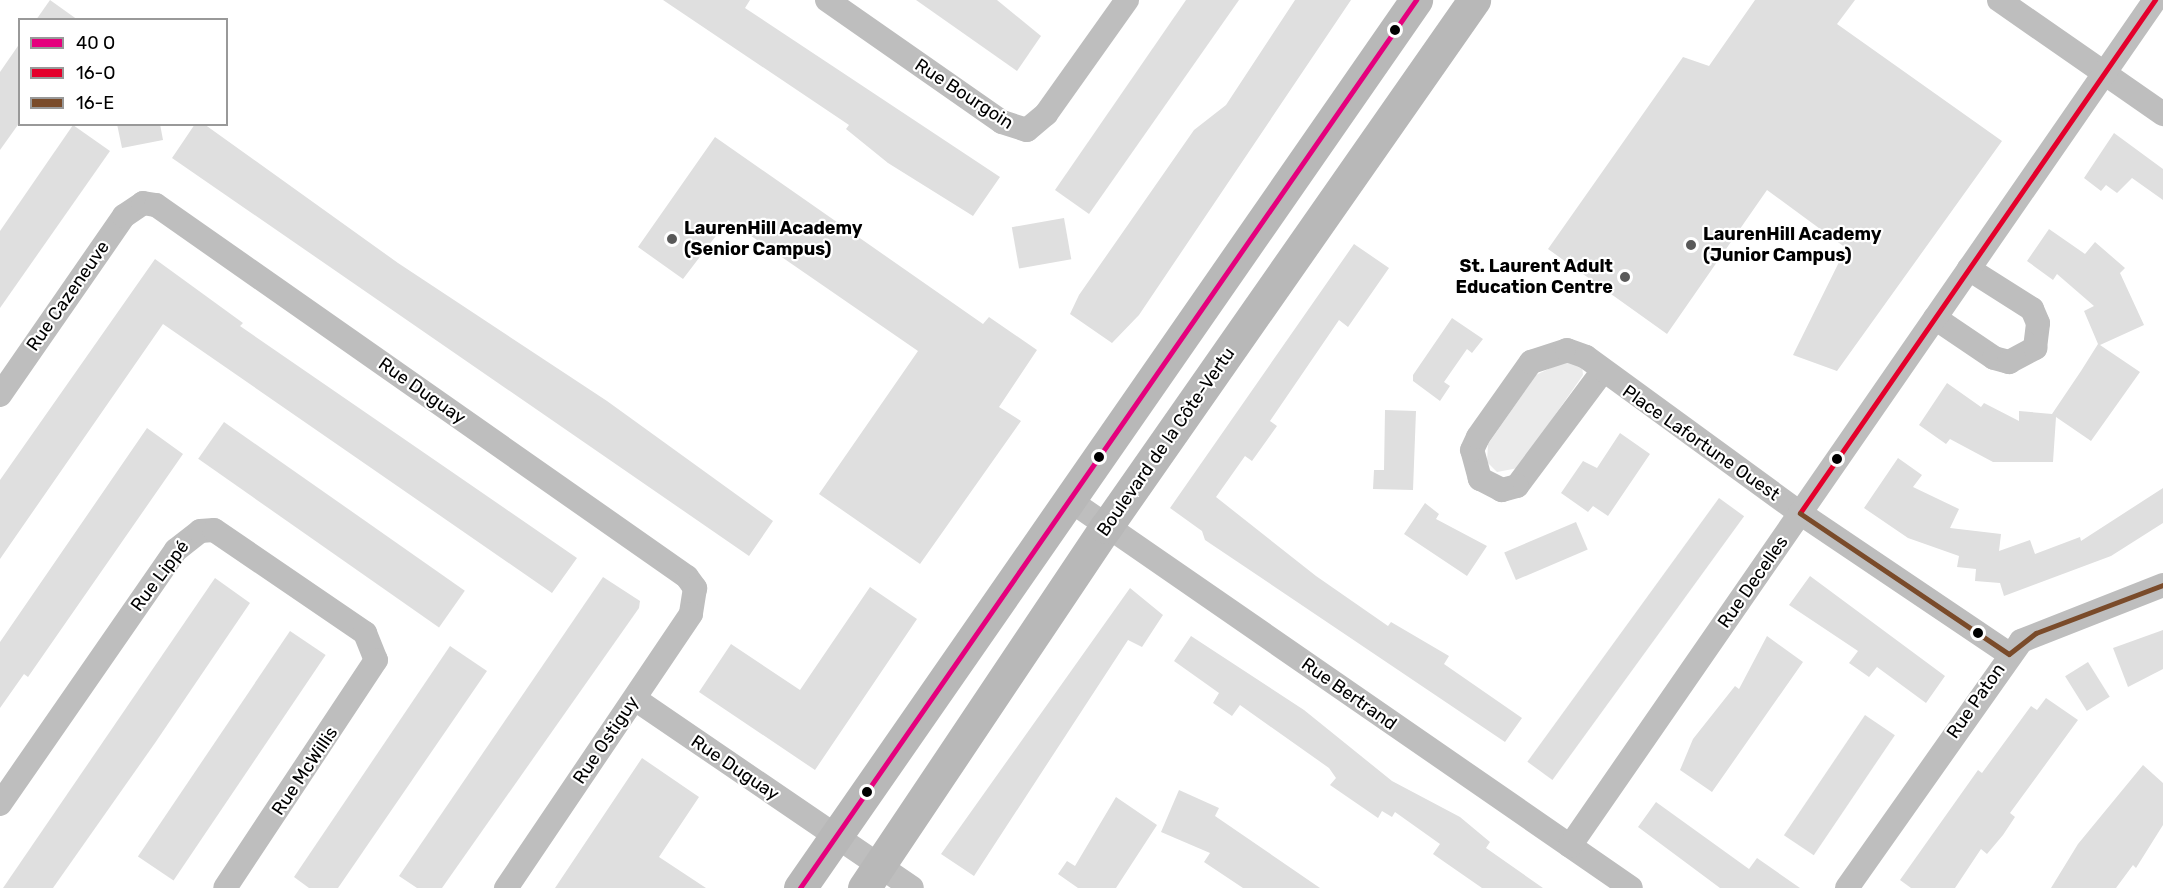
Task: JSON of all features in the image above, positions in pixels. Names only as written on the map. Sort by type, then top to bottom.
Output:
[{"type":"main road","points":[[800,888],[1416,0]]},
{"type":"main road","name":"Boulevard de la Côte-Vertu","points":[[872,876],[1106,527],[1473,0]]},
{"type":"street","name":"Rue Bourgoin","points":[[827,0],[1002,122],[1027,130],[1046,114],[1127,0]]},
{"type":"street","points":[[1999,0],[2163,114]]},
{"type":"street","name":"Rue Decelles","points":[[1570,846],[2155,0]]},
{"type":"street","name":"Rue Cazeneuve","points":[[0,395],[124,216],[143,203]]},
{"type":"street","name":"Rue Duguay","points":[[143,203],[177,218],[687,577],[695,588]]},
{"type":"street","points":[[1935,318],[1994,358],[2009,362],[2035,348],[2038,323],[2032,309],[1969,269]]},
{"type":"street","name":"Place Lafortune Ouest","points":[[1602,372],[1522,482],[1502,490],[1480,479],[1472,450],[1478,437],[1531,362],[1567,350],[1586,357],[1602,372],[1800,513],[2009,654]]},
{"type":"street","name":"Rue Bertrand","points":[[1068,499],[1631,888]]},
{"type":"street","name":"Rue Lippé","points":[[0,804],[176,550],[200,531],[227,535],[365,633],[375,650]]},
{"type":"street","name":"Rue Paton","points":[[1847,888],[2009,654],[2036,633],[2163,585]]},
{"type":"street","name":"Rue Ostiguy","points":[[506,888],[691,614],[695,588]]},
{"type":"street","name":"Rue McWillis","points":[[225,888],[374,670],[375,650]]},
{"type":"street","name":"Rue Duguay","points":[[635,699],[835,836],[872,876],[912,888]]},
{"type":"shaded area","points":[[1565,361],[1582,366],[1583,375],[1518,468],[1497,472],[1487,462],[1488,444],[1536,375]]},
{"type":"building","points":[[50,0],[75,18],[37,18]]},
{"type":"building","points":[[663,0],[750,0],[745,8],[1000,177],[973,216],[888,163],[846,129],[849,125]]},
{"type":"building","points":[[916,0],[997,0],[1041,36],[1017,71]]},
{"type":"building","points":[[1186,0],[1239,0],[1089,214],[1055,190]]},
{"type":"building","points":[[1295,0],[1351,0],[1139,315],[1112,343],[1070,314],[1079,295],[1194,130],[1226,105]]},
{"type":"building","points":[[1755,0],[1855,0],[1837,24],[2002,141],[1837,371],[1793,355],[1846,248],[1767,190],[1667,334],[1548,249],[1683,57],[1709,66]]},
{"type":"building","points":[[18,46],[18,125],[0,150],[0,72]]},
{"type":"building","points":[[72,126],[110,151],[0,308],[0,231]]},
{"type":"building","points":[[117,126],[160,126],[163,140],[122,148]]},
{"type":"building","points":[[194,126],[207,126],[398,263],[607,401],[773,521],[749,556],[172,158]]},
{"type":"building","points":[[2114,133],[2163,169],[2163,200],[2132,178],[2117,193],[2106,185],[2101,191],[2084,178]]},
{"type":"building","points":[[715,137],[983,324],[989,317],[1037,350],[999,407],[1021,421],[920,564],[819,494],[918,351],[728,220],[683,279],[638,247]]},
{"type":"building","points":[[1064,218],[1071,259],[1019,269],[1012,227]]},
{"type":"building","points":[[2049,229],[2085,254],[2095,242],[2125,268],[2120,273],[2144,325],[2100,345],[2140,372],[2091,441],[2056,417],[2053,462],[1993,462],[1950,439],[1946,444],[1919,425],[1947,383],[1981,407],[1984,403],[2019,421],[2019,411],[2052,414],[2081,371],[2098,344],[2084,311],[2094,306],[2057,274],[2053,280],[2027,261]]},
{"type":"building","points":[[1354,244],[1389,268],[1348,327],[1339,320],[1270,421],[1277,426],[1252,461],[1245,456],[1216,497],[1316,576],[1388,626],[1391,622],[1449,656],[1444,664],[1522,718],[1505,742],[1205,540],[1202,531],[1170,508]]},
{"type":"building","points":[[155,259],[243,323],[240,326],[577,558],[552,593],[163,324],[0,559],[0,480]]},
{"type":"building","points":[[1452,318],[1483,339],[1472,353],[1467,349],[1444,382],[1450,386],[1440,401],[1413,381],[1413,375]]},
{"type":"building","points":[[1385,410],[1416,411],[1413,490],[1373,489],[1374,470],[1384,470]]},
{"type":"building","points":[[224,422],[465,591],[439,627],[198,459]]},
{"type":"building","points":[[147,428],[183,454],[28,677],[24,674],[0,708],[0,642]]},
{"type":"building","points":[[1620,433],[1650,454],[1608,516],[1593,506],[1588,512],[1561,493],[1583,461],[1597,468]]},
{"type":"building","points":[[1898,458],[1922,475],[1913,487],[1959,509],[1950,528],[2001,534],[1999,551],[2030,540],[2035,554],[2080,537],[2081,541],[2163,488],[2163,523],[2111,556],[2004,596],[2000,583],[1975,581],[1976,569],[1957,567],[1959,556],[1908,538],[1864,508]]},
{"type":"building","points":[[1719,498],[1744,516],[1552,780],[1527,762]]},
{"type":"building","points":[[1425,503],[1439,514],[1436,519],[1487,546],[1467,576],[1404,534]]},
{"type":"building","points":[[1576,522],[1588,550],[1516,580],[1504,552]]},
{"type":"building","points":[[1810,576],[1945,676],[1926,703],[1877,667],[1869,677],[1849,663],[1858,651],[1789,605]]},
{"type":"building","points":[[603,577],[640,601],[639,608],[442,888],[417,888],[399,876]]},
{"type":"building","points":[[215,578],[250,603],[155,743],[53,888],[3,888]]},
{"type":"building","points":[[870,587],[917,619],[815,770],[699,692],[731,644],[800,690]]},
{"type":"building","points":[[1130,588],[1163,615],[1142,647],[1128,640],[974,876],[941,854]]},
{"type":"building","points":[[2163,630],[2163,669],[2128,687],[2113,648]]},
{"type":"building","points":[[290,631],[326,655],[174,881],[138,856]]},
{"type":"building","points":[[1191,636],[1304,710],[1392,781],[1460,817],[1490,842],[1486,848],[1543,888],[1482,888],[1433,854],[1440,844],[1395,812],[1392,817],[1382,811],[1378,818],[1330,785],[1336,778],[1329,768],[1240,705],[1232,716],[1213,703],[1219,693],[1174,661]]},
{"type":"building","points":[[1767,636],[1803,662],[1712,792],[1680,770],[1693,739],[1735,686],[1739,689]]},
{"type":"building","points":[[450,646],[487,671],[338,888],[309,888],[294,877]]},
{"type":"building","points":[[2088,662],[2110,697],[2087,711],[2065,676]]},
{"type":"building","points":[[2046,698],[2078,720],[2010,813],[2015,817],[2003,835],[1987,854],[1981,849],[1955,888],[1911,888],[1900,880],[1978,770],[1982,773],[2031,706],[2037,710]]},
{"type":"building","points":[[1865,715],[1895,735],[1814,855],[1784,835]]},
{"type":"building","points":[[642,758],[699,797],[659,857],[706,888],[555,888]]},
{"type":"building","points":[[2143,765],[2163,783],[2163,825],[2136,868],[2133,865],[2116,888],[2051,888],[2078,844]]},
{"type":"building","points":[[1179,790],[1219,808],[1215,816],[1320,888],[1243,888],[1204,862],[1210,853],[1161,832]]},
{"type":"building","points":[[1116,797],[1157,825],[1116,888],[1078,888],[1058,874],[1067,861],[1075,866]]},
{"type":"building","points":[[1656,802],[1749,869],[1757,858],[1800,888],[1720,888],[1638,827]]},
{"type":"transit line","points":[[800,888],[1416,0]]},
{"type":"transit line","name":"16-O","points":[[1800,513],[2155,0]]},
{"type":"transit line","name":"16-E","points":[[1800,513],[2009,654],[2036,633],[2163,585]]},
{"type":"place","name":"LaurenHill Academy (Senior Campus)","points":[[672,239]]},
{"type":"place","name":"LaurenHill Academy (Junior Campus)","points":[[1691,245]]},
{"type":"place","name":"St. Laurent Adult Education Centre","points":[[1625,277]]}]
